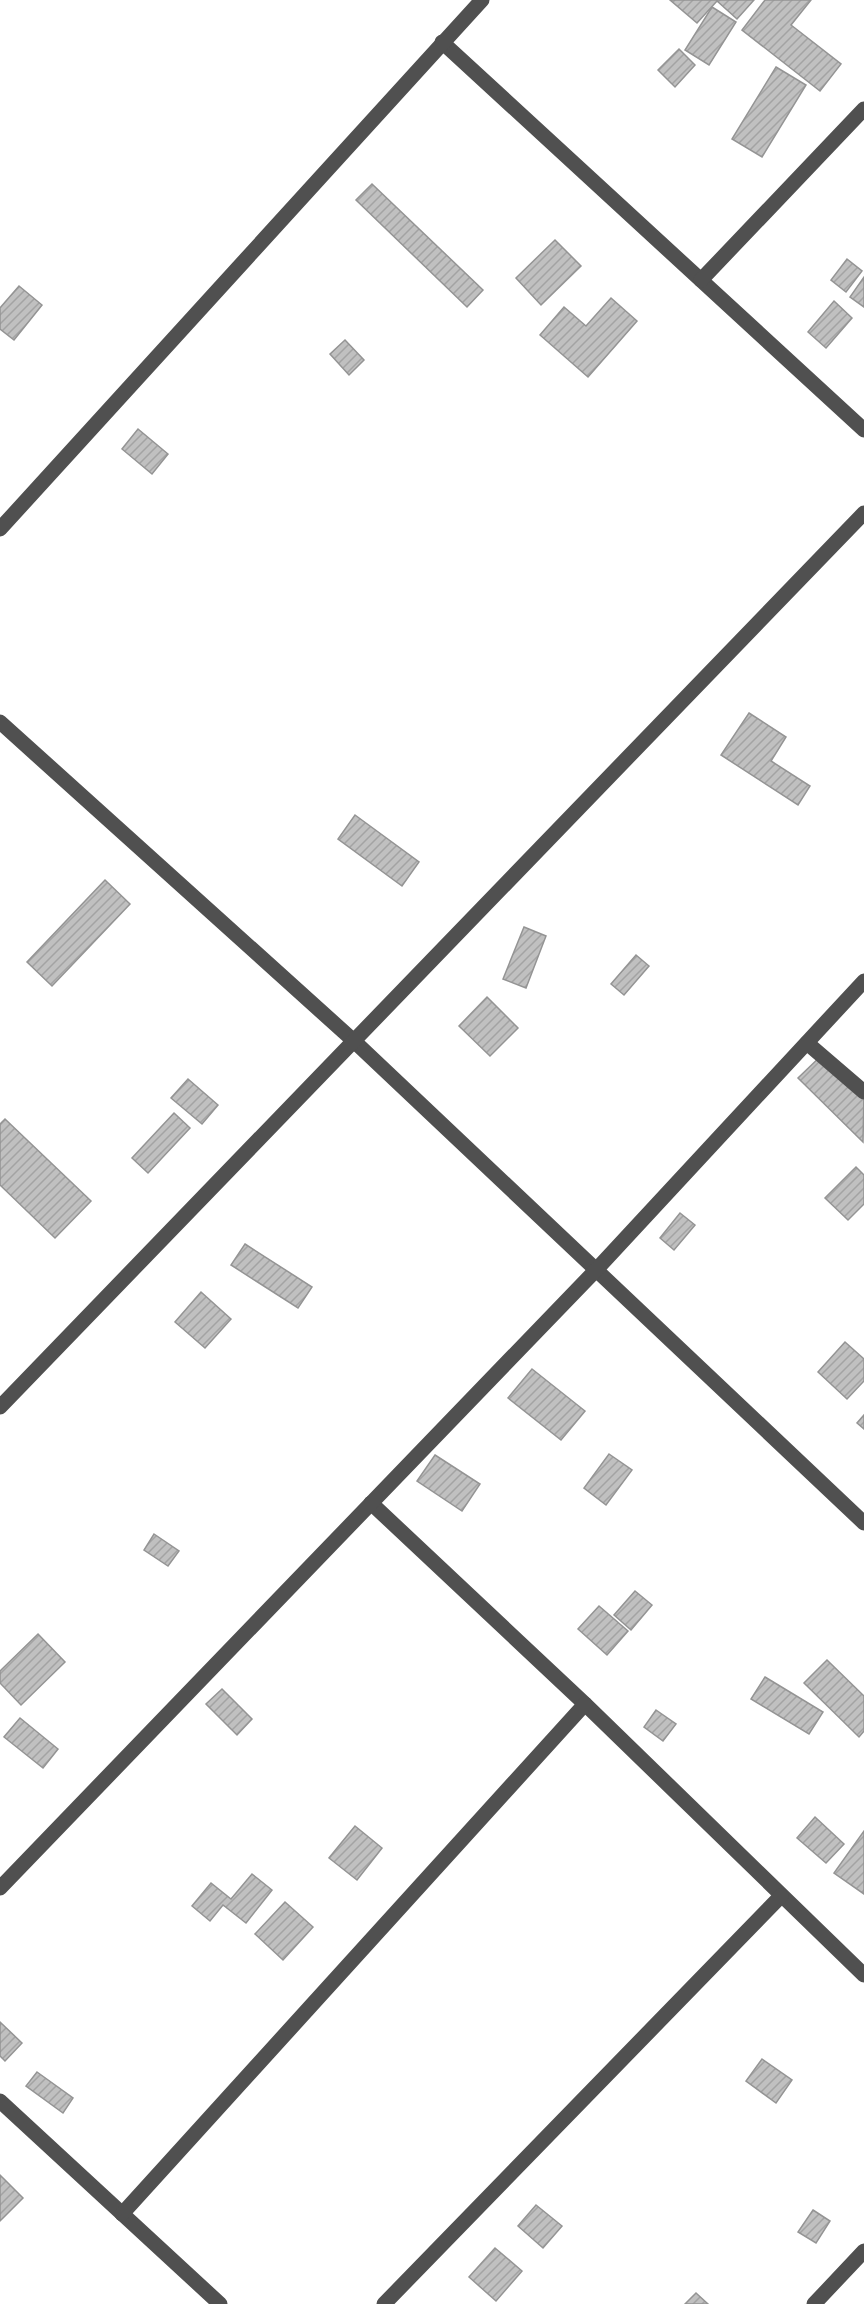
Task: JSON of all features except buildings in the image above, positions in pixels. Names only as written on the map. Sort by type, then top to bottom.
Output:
[{"type":"street","points":[[0,529],[482,0]]},
{"type":"street","points":[[442,42],[864,430]]},
{"type":"street","points":[[701,280],[864,109]]},
{"type":"street","points":[[0,1407],[864,513]]},
{"type":"street","points":[[0,722],[355,1042],[864,1523]]},
{"type":"street","points":[[0,1888],[596,1270],[864,981]]},
{"type":"street","points":[[807,1043],[864,1092]]},
{"type":"street","points":[[371,1503],[585,1704],[864,1975]]},
{"type":"street","points":[[122,2214],[585,1704]]},
{"type":"street","points":[[384,2304],[782,1896]]},
{"type":"street","points":[[0,2101],[220,2304]]},
{"type":"street","points":[[814,2304],[864,2251]]}]
